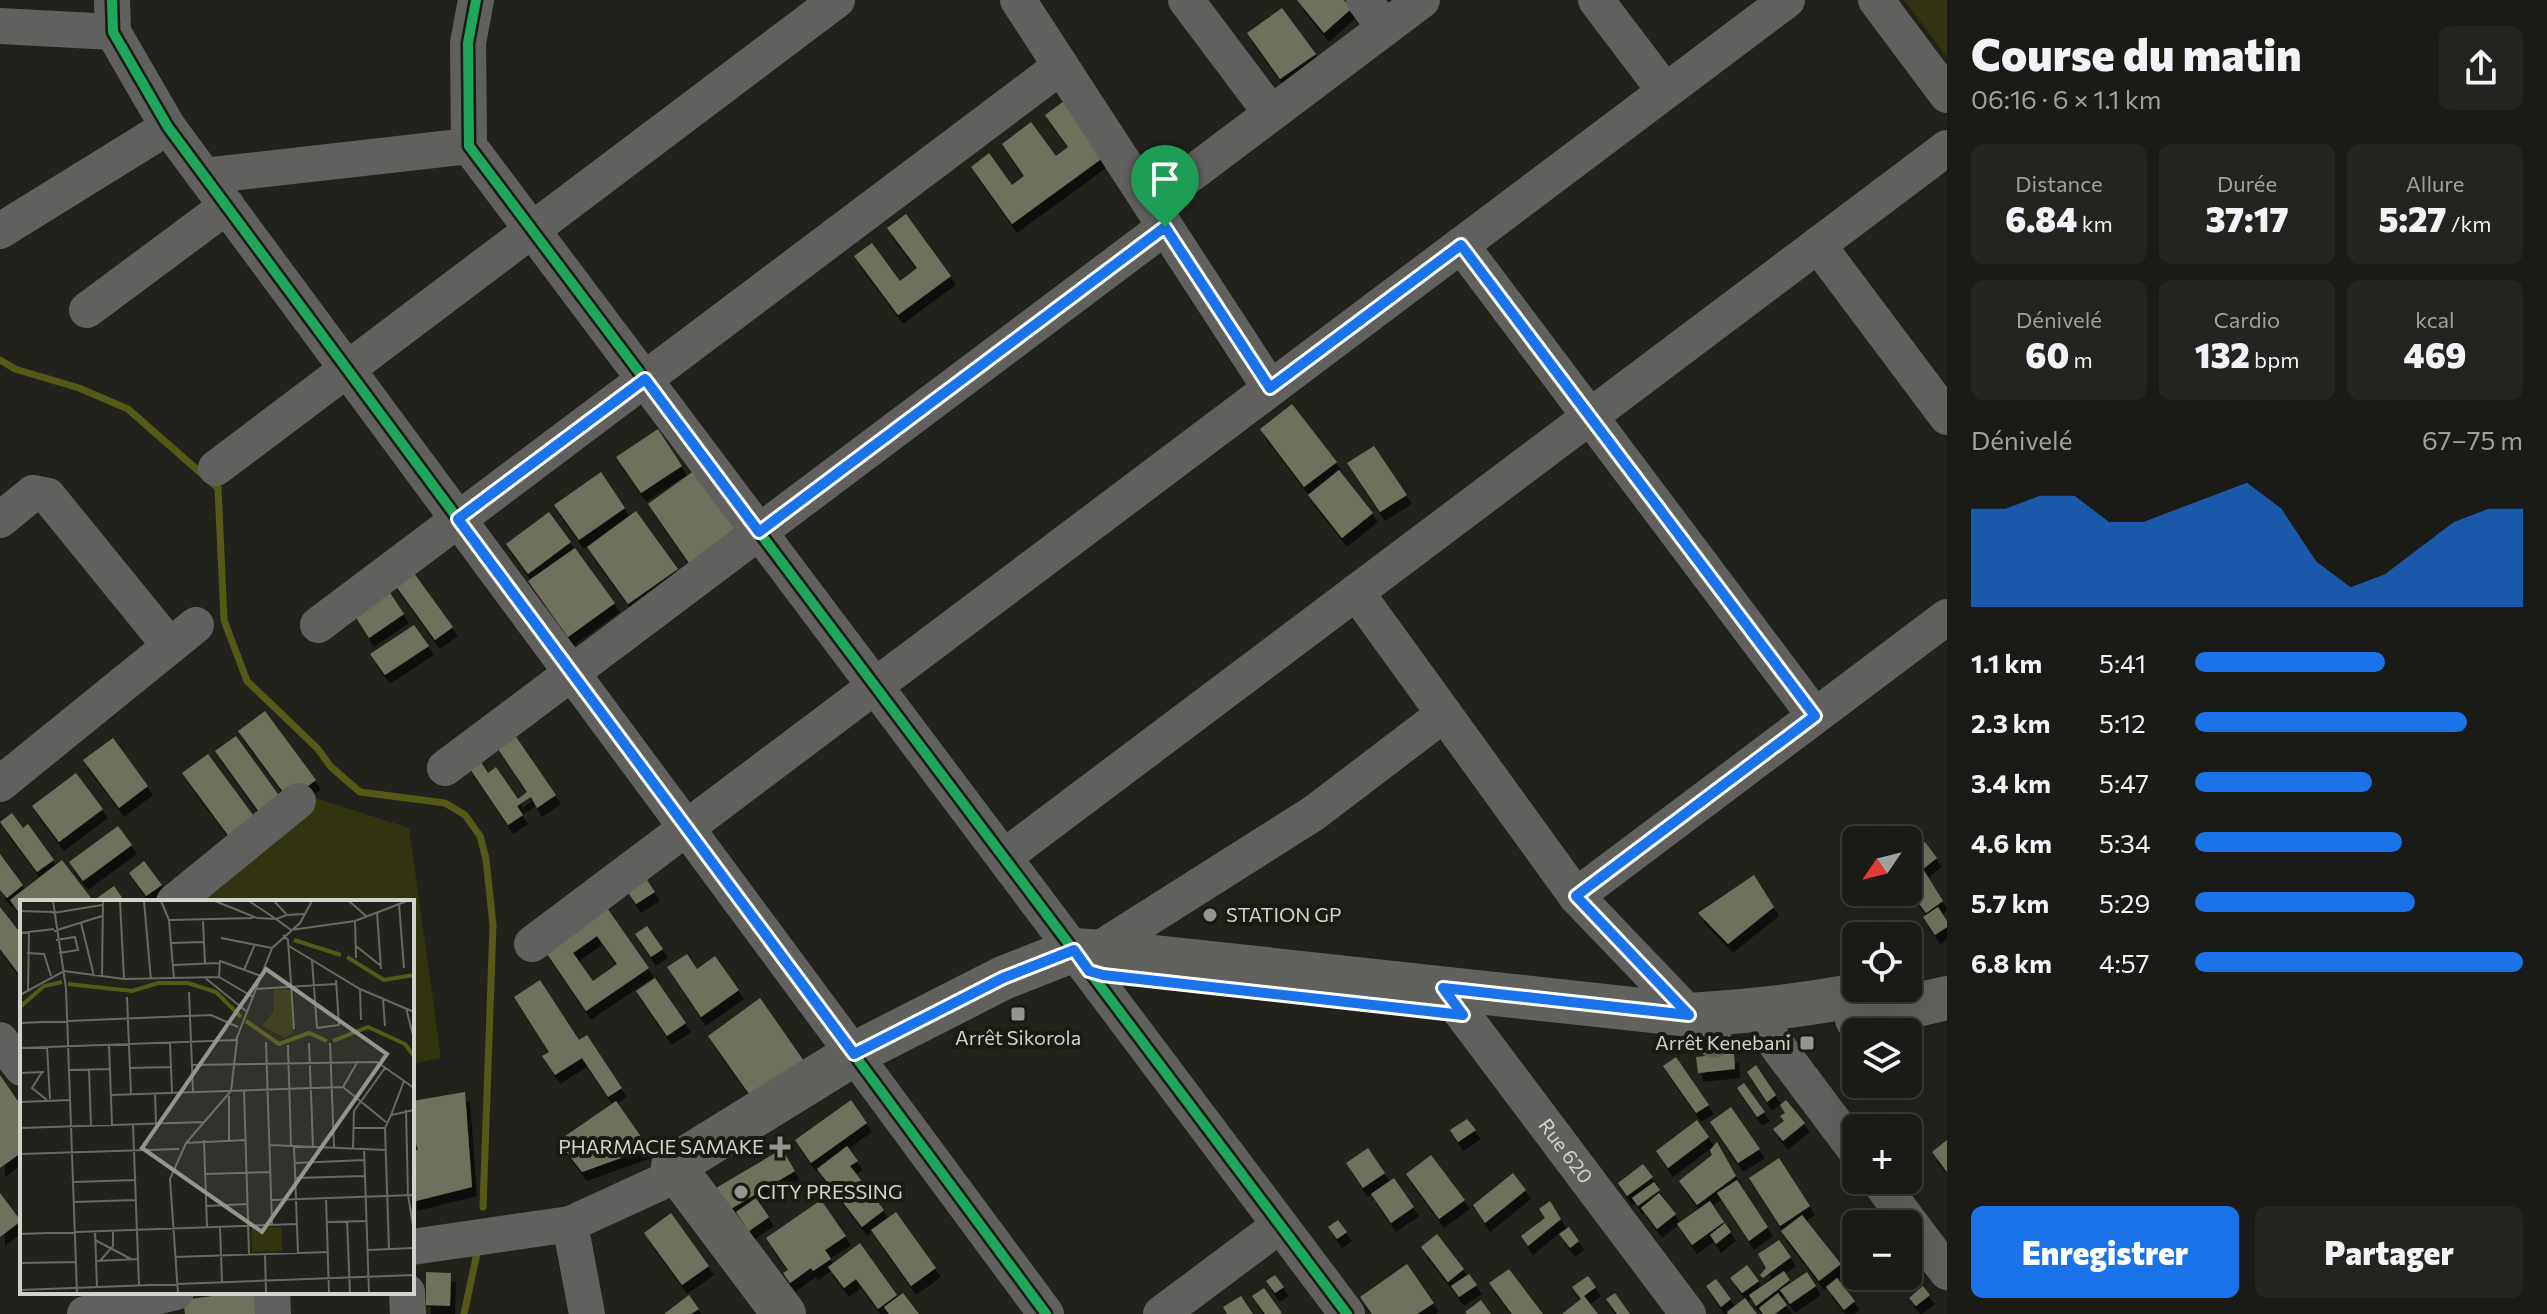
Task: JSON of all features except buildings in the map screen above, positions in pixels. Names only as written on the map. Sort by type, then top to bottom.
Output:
[{"type":"main road","points":[[784,1314],[679,1174],[861,1065],[1015,998],[1085,958],[1103,975],[1453,1001],[1769,1035],[1858,1019],[1947,998]]},
{"type":"main road","points":[[1922,979],[1947,973]]},
{"type":"main road","points":[[1701,1027],[1751,1011],[1842,1000]]},
{"type":"street","points":[[476,0],[468,43],[469,146],[1004,857],[1085,958],[1347,1314]]},
{"type":"street","points":[[216,468],[837,0]]},
{"type":"street","points":[[1186,0],[1271,113]]},
{"type":"street","points":[[445,768],[759,532],[1158,215],[1374,14],[1422,0]]},
{"type":"street","points":[[1596,0],[1665,91]]},
{"type":"street","points":[[532,944],[1787,0]]},
{"type":"street","points":[[1876,0],[1947,95]]},
{"type":"street","points":[[1013,3],[1061,66],[1270,388]]},
{"type":"street","points":[[0,26],[113,16],[168,127],[1046,1314]]},
{"type":"street","points":[[318,625],[1061,66]]},
{"type":"street","points":[[0,231],[168,127]]},
{"type":"street","points":[[204,176],[469,146]]},
{"type":"street","points":[[1004,857],[1947,148]]},
{"type":"street","points":[[87,310],[227,206]]},
{"type":"street","points":[[1461,245],[1815,716]]},
{"type":"street","points":[[1818,245],[1947,417]]},
{"type":"street","points":[[0,520],[33,493],[48,496],[183,635],[0,784]]},
{"type":"street","points":[[1356,592],[1576,896],[1701,1027]]},
{"type":"street","points":[[1576,896],[1947,617]]},
{"type":"street","points":[[1085,958],[1314,813],[1444,714]]},
{"type":"street","points":[[176,900],[298,801]]},
{"type":"street","name":"Rue 620","points":[[1453,1001],[1688,1314]]},
{"type":"street","points":[[20,1026],[0,1041],[20,1066]]},
{"type":"street","points":[[1769,1035],[1842,1132]]},
{"type":"street","points":[[414,1247],[570,1224],[679,1174]]},
{"type":"street","points":[[1888,1194],[1947,1272]]},
{"type":"street","points":[[570,1224],[587,1314]]},
{"type":"street","points":[[1161,1314],[1280,1225]]},
{"type":"street","points":[[85,1314],[168,1294]]},
{"type":"street","points":[[272,1294],[273,1314]]},
{"type":"street","points":[[407,1294],[408,1314]]},
{"type":"green space","points":[[1904,0],[1947,0],[1947,57]]},
{"type":"green space","points":[[312,797],[409,828],[441,1058],[414,1064],[414,900],[187,900]]},
{"type":"waterway","points":[[0,360],[15,369],[79,388],[128,409],[218,488],[224,620],[247,681],[318,749],[330,766],[360,792],[445,803],[465,815],[480,836],[486,859],[493,925],[483,1207]]},
{"type":"waterway","points":[[464,1314],[477,1253]]},
{"type":"cycle path","points":[[112,0],[113,32],[168,127],[1046,1314]]},
{"type":"cycle path","points":[[476,0],[468,43],[469,146],[1347,1314]]},
{"type":"place","name":"STATION GP","points":[[1210,915]]},
{"type":"place","name":"Arrêt Sikorola","points":[[1018,1014]]},
{"type":"place","name":"Arrêt Kenebani","points":[[1807,1043]]},
{"type":"place","name":"PHARMACIE SAMAKE","points":[[780,1147]]},
{"type":"place","name":"CITY PRESSING","points":[[741,1192]]},
{"type":"route","points":[[1165,227],[1270,388],[1461,245],[1815,716],[1576,896],[1689,1015],[1443,988],[1463,1015],[1103,975],[1089,971],[1074,950],[1003,978],[854,1054],[458,519],[645,379],[759,532],[1165,227]]}]
